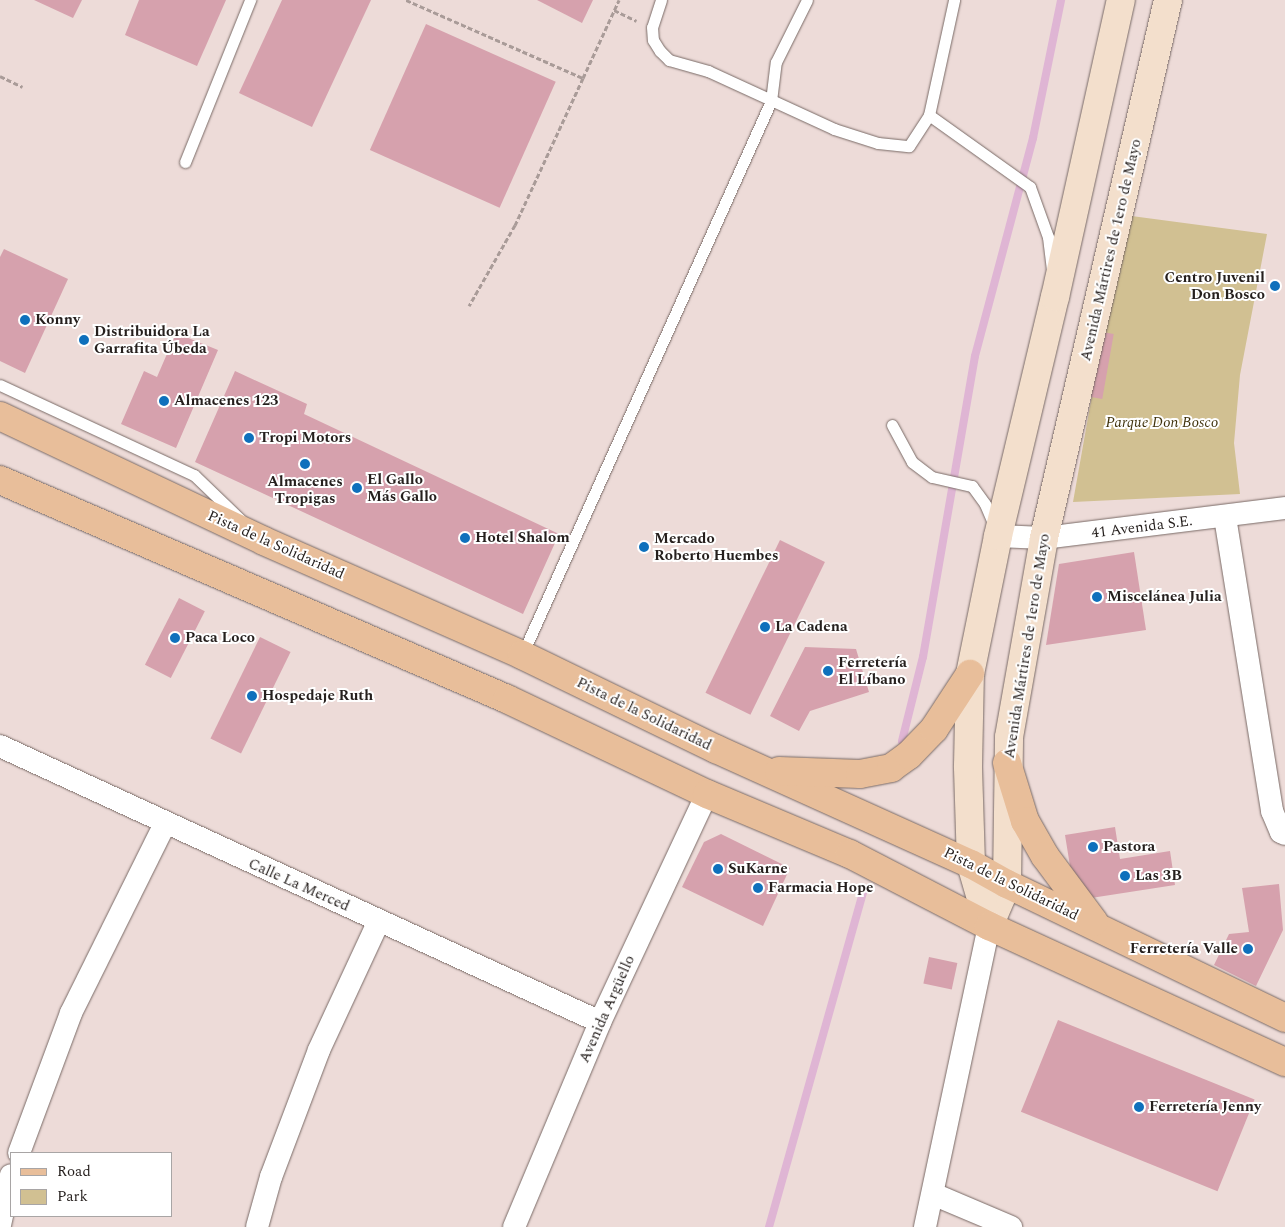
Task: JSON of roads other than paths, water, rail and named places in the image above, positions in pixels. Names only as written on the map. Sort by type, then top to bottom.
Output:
[{"type":"main road","points":[[989,926],[971,864],[968,766],[970,674],[998,536],[1055,297],[1122,0]]},
{"type":"main road","name":"Avenida Mártires de 1ero de Mayo","points":[[989,926],[1006,884],[1009,737],[1044,538],[1168,0]]},
{"type":"main road","name":"Pista de la Solidaridad","points":[[0,416],[264,541],[522,655],[765,771],[971,864],[1006,884],[1096,925],[1285,1018]]},
{"type":"main road","points":[[0,480],[507,699],[707,794],[850,854],[989,926],[1285,1062]]},
{"type":"main road","points":[[765,771],[860,774],[891,768],[909,755],[934,729],[970,674]]},
{"type":"main road","points":[[1007,763],[1025,821],[1045,856],[1096,925]]},
{"type":"street","name":"41 Avenida S.E.","points":[[998,536],[1044,538],[1225,517],[1285,508]]},
{"type":"street","points":[[1225,517],[1272,811],[1280,832],[1285,834]]},
{"type":"street","name":"Calle La Merced","points":[[0,746],[165,824],[600,1022]]},
{"type":"street","name":"Avenida Argüello","points":[[514,1227],[600,1022],[707,794]]},
{"type":"street","points":[[19,1152],[71,1013],[165,824]]},
{"type":"street","points":[[257,1227],[271,1177],[319,1050],[379,921]]},
{"type":"street","points":[[925,1227],[989,926]]},
{"type":"street","points":[[0,1226],[10,1180]]},
{"type":"street","points":[[933,1194],[1012,1227]]},
{"type":"lane","points":[[185,162],[250,0]]},
{"type":"lane","points":[[661,0],[652,27],[654,40],[668,60],[708,71],[834,129],[878,142],[909,146],[929,115],[954,0]]},
{"type":"lane","points":[[522,655],[771,101],[776,62],[806,0]]},
{"type":"lane","points":[[929,115],[1030,187],[1048,238],[1055,297]]},
{"type":"lane","points":[[0,385],[194,475],[264,541]]},
{"type":"lane","points":[[892,425],[912,462],[932,477],[972,486],[985,504],[998,536]]},
{"type":"waterway","points":[[902,741],[923,657],[975,356],[1033,138],[1061,0]]},
{"type":"waterway","points":[[769,1227],[864,888]]},
{"type":"place","name":"Centro Juvenil Don Bosco","points":[[1275,286]]},
{"type":"place","name":"Konny","points":[[25,320]]},
{"type":"place","name":"Distribuidora La Garrafita Úbeda","points":[[84,340]]},
{"type":"place","name":"Almacenes 123","points":[[164,401]]},
{"type":"place","name":"Tropi Motors","points":[[249,438]]},
{"type":"place","name":"Almacenes Tropigas","points":[[305,464]]},
{"type":"place","name":"El Gallo Más Gallo","points":[[357,488]]},
{"type":"place","name":"Hotel Shalom","points":[[465,538]]},
{"type":"place","name":"Mercado Roberto Huembes","points":[[644,547]]},
{"type":"place","name":"Miscelánea Julia","points":[[1097,597]]},
{"type":"place","name":"La Cadena","points":[[765,627]]},
{"type":"place","name":"Paca Loco","points":[[175,638]]},
{"type":"place","name":"Ferretería El Líbano","points":[[828,671]]},
{"type":"place","name":"Hospedaje Ruth","points":[[252,696]]},
{"type":"place","name":"Pastora","points":[[1093,847]]},
{"type":"place","name":"SuKarne","points":[[718,869]]},
{"type":"place","name":"Las 3B","points":[[1125,876]]},
{"type":"place","name":"Farmacia Hope","points":[[758,888]]},
{"type":"place","name":"Ferretería Valle","points":[[1248,949]]},
{"type":"place","name":"Ferretería Jenny","points":[[1139,1107]]},
{"type":"park label","name":"Parque Don Bosco","points":[[1162,423]]}]
